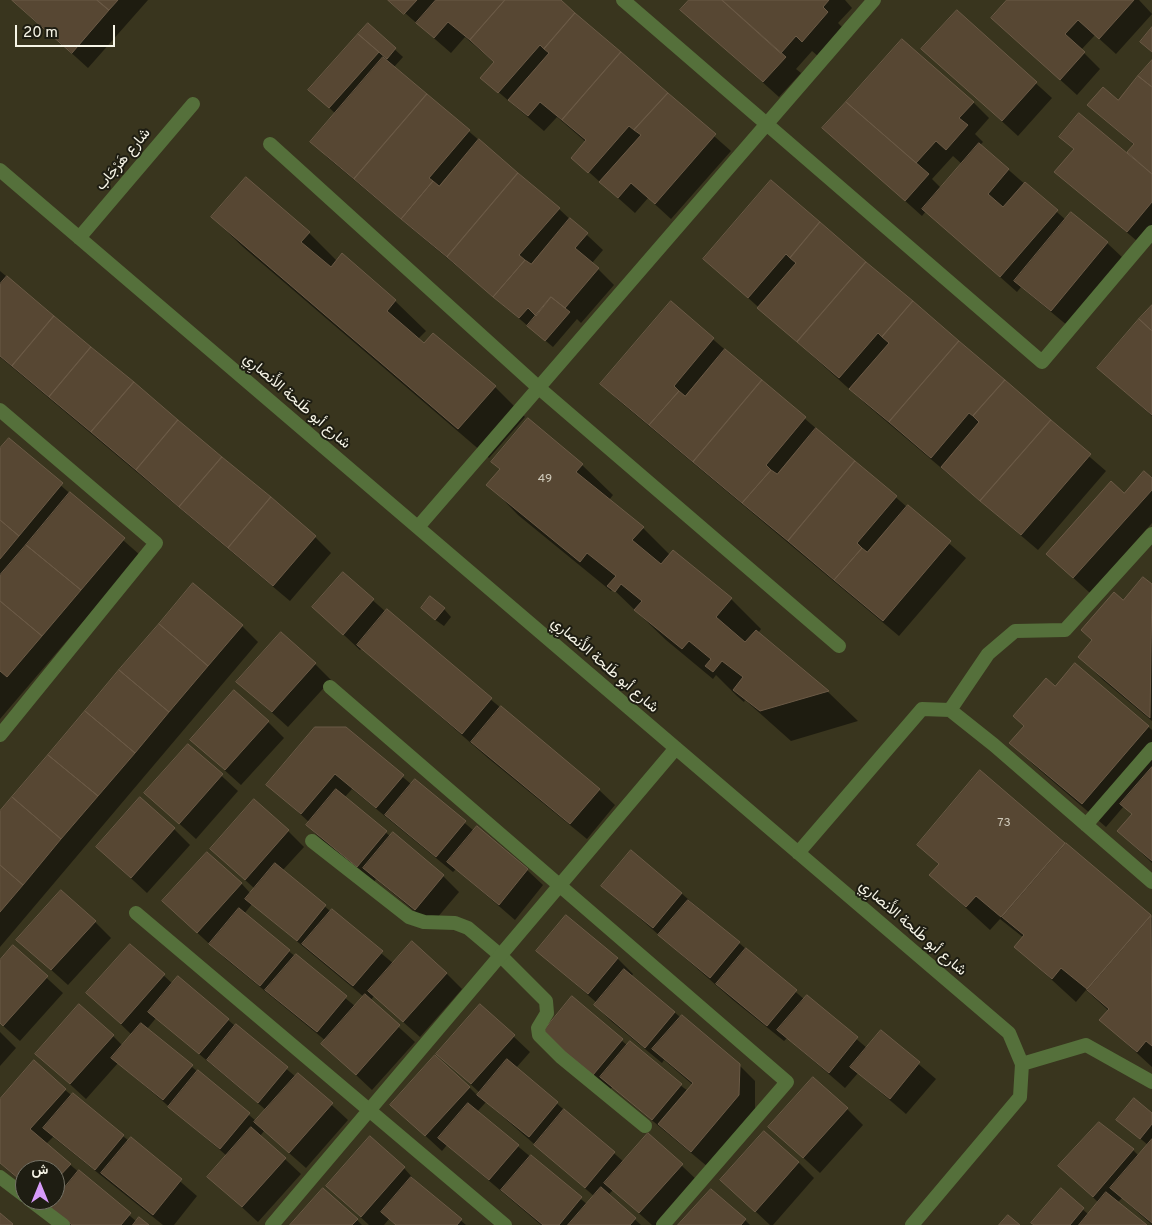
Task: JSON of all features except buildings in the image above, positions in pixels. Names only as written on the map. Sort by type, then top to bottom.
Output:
[{"type":"street","points":[[623,0],[1042,362],[1152,232]]},
{"type":"street","points":[[418,527],[874,0]]},
{"type":"street","name":"شارع هَرْجَاب","points":[[79,238],[193,104]]},
{"type":"street","points":[[270,144],[539,388],[839,646]]},
{"type":"street","name":"شارع أبو طَلحة الأَنصارِي","points":[[0,170],[1010,1033],[1022,1064],[1020,1097],[912,1225]]},
{"type":"street","points":[[0,735],[156,544],[1,413]]},
{"type":"street","points":[[950,710],[988,654],[1015,631],[1066,630],[1152,534]]},
{"type":"street","points":[[330,687],[787,1082],[663,1225]]},
{"type":"street","points":[[798,852],[922,709],[950,710],[994,745],[1152,882]]},
{"type":"street","points":[[272,1225],[676,748]]},
{"type":"street","points":[[1086,825],[1152,749]]},
{"type":"street","points":[[312,841],[409,917],[424,922],[455,922],[468,928],[500,955],[546,1001],[547,1013],[538,1028],[539,1035],[561,1057],[645,1126]]},
{"type":"street","points":[[136,913],[505,1225]]},
{"type":"street","points":[[1022,1064],[1086,1045],[1152,1082]]},
{"type":"street","points":[[0,1177],[15,1188]]},
{"type":"street","points":[[43,1210],[63,1225]]}]
